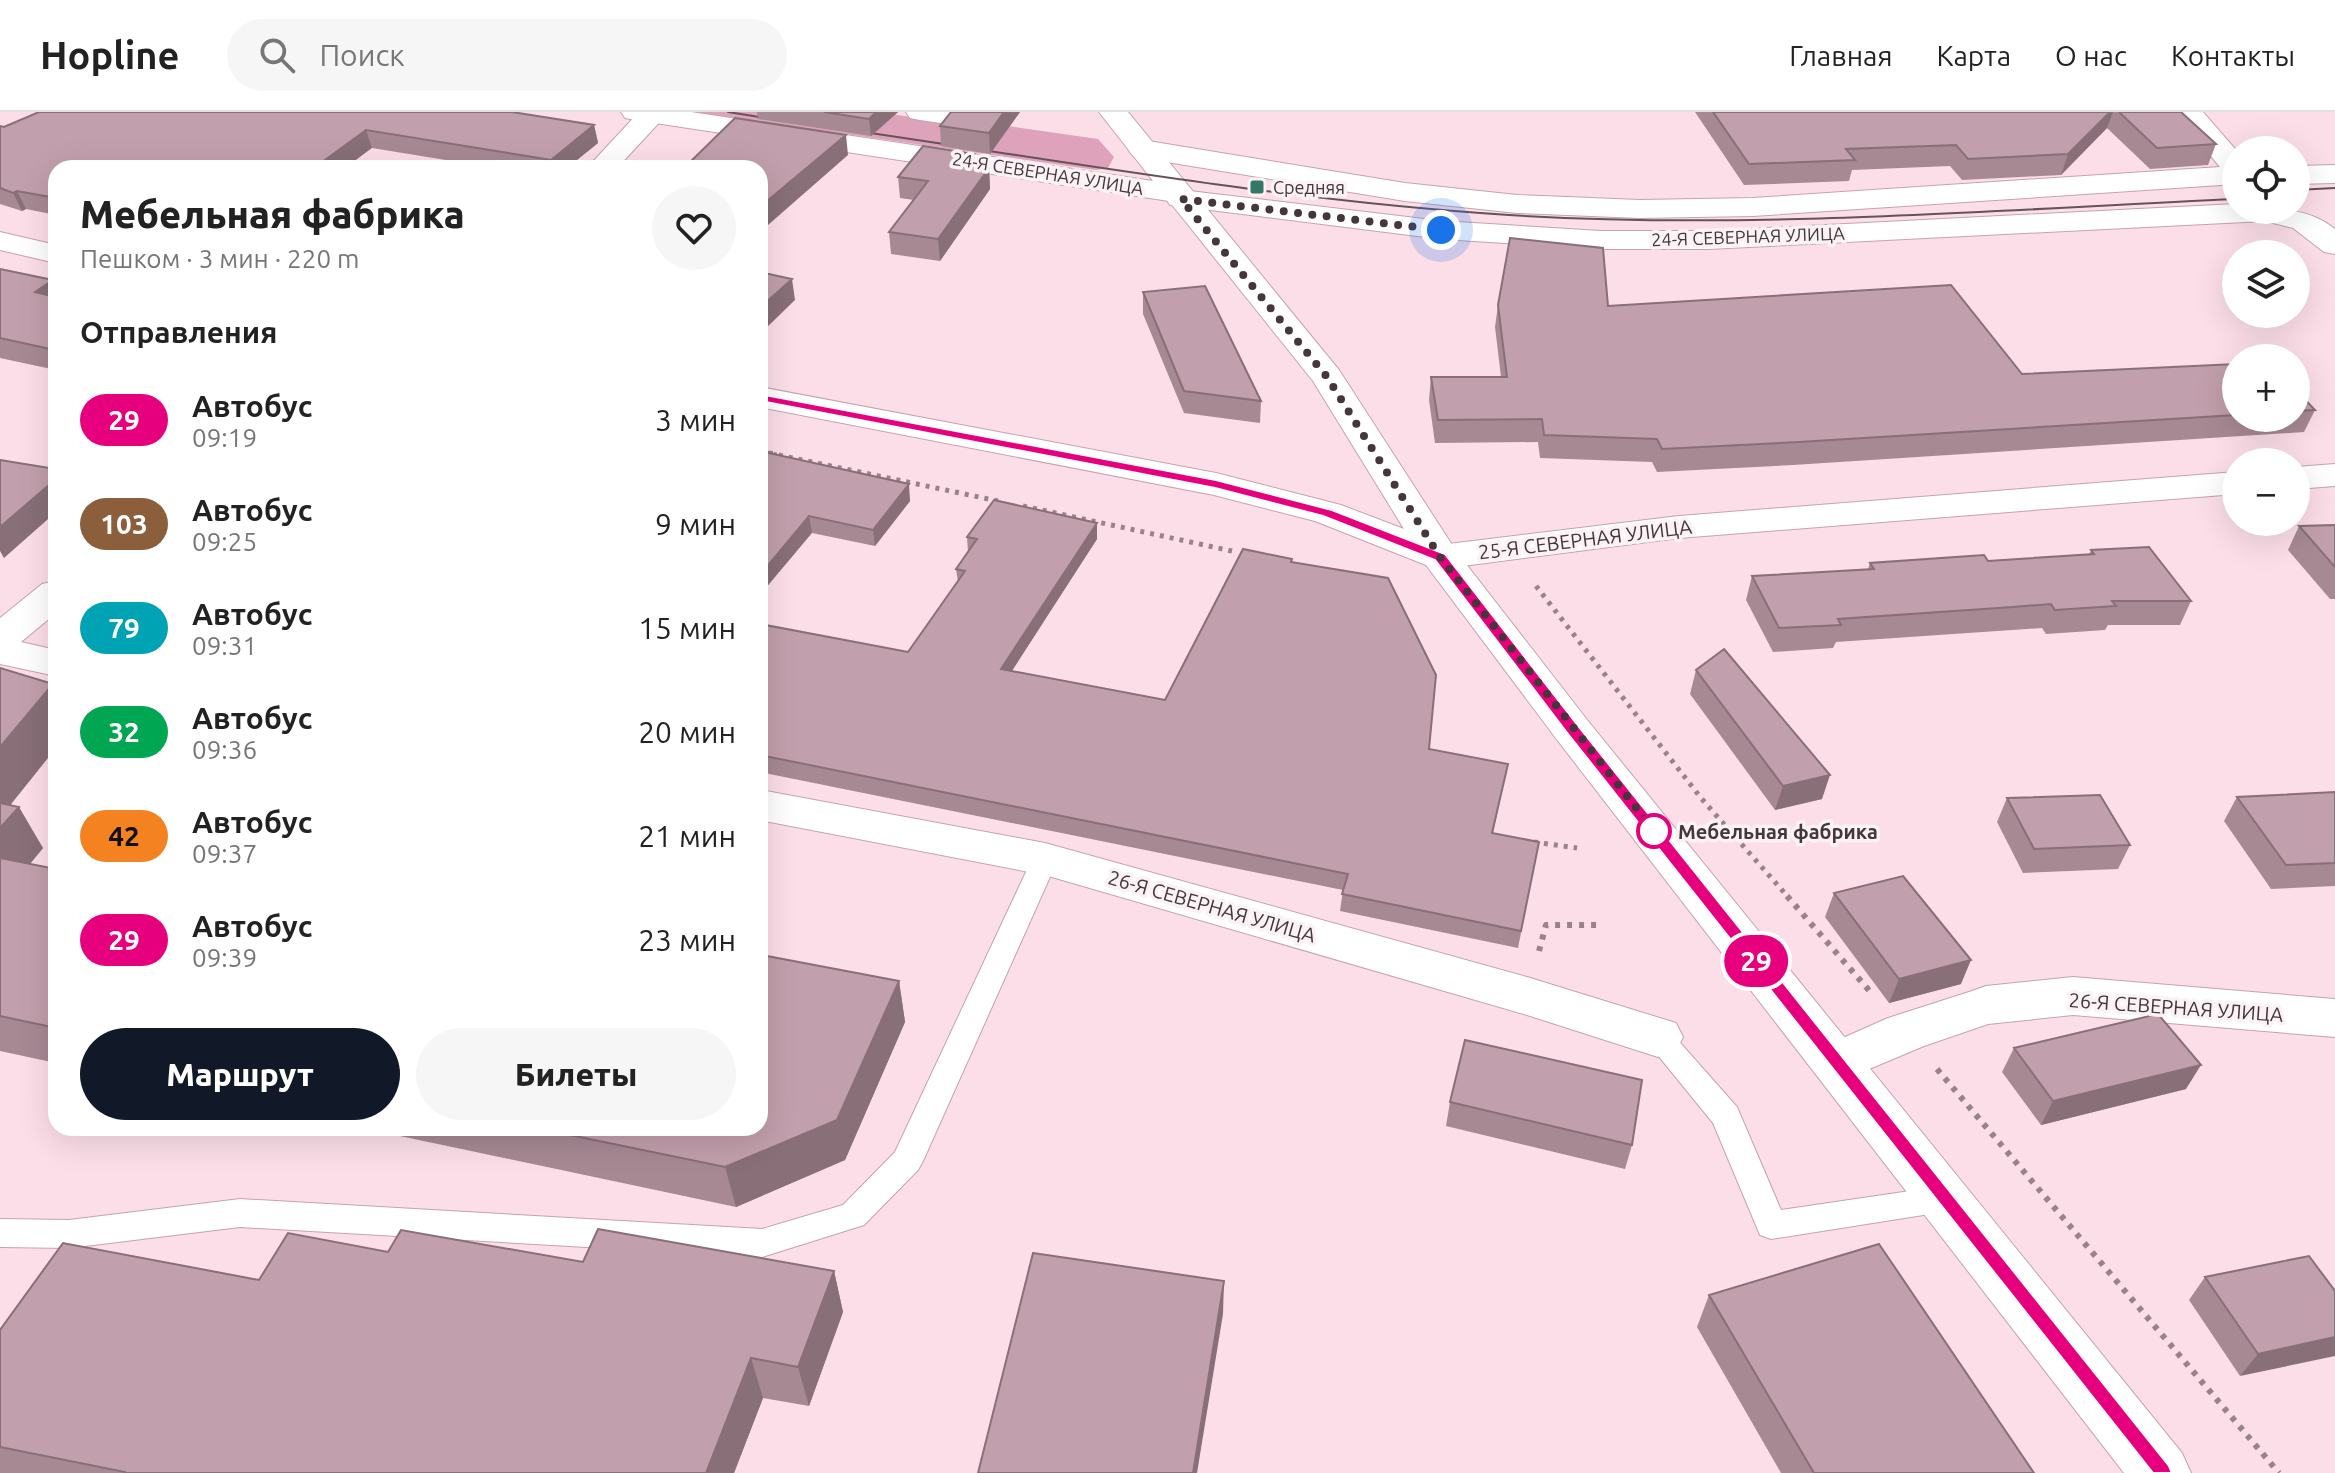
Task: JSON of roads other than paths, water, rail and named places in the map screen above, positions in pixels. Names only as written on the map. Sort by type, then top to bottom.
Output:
[{"type":"street","points":[[920,112],[982,121]]},
{"type":"street","points":[[1113,112],[1327,377],[1440,557],[2161,1473]]},
{"type":"street","points":[[2188,112],[2222,152]]},
{"type":"street","points":[[608,160],[647,113]]},
{"type":"street","name":"24-Я СЕВЕРНАЯ УЛИЦА","points":[[647,113],[1179,196],[1441,230],[1601,240],[1708,240],[2265,212],[2289,216],[2325,235]]},
{"type":"street","name":"24-Я СЕВЕРНАЯ УЛИЦА","points":[[1142,149],[1405,192],[1517,204],[1640,209],[1753,207],[2222,176]]},
{"type":"street","points":[[2310,175],[2335,174]]},
{"type":"street","points":[[0,241],[48,252]]},
{"type":"street","name":"25-Я СЕВЕРНАЯ УЛИЦА","points":[[768,399],[1216,484],[1328,513],[1440,557],[1679,527],[2222,484]]},
{"type":"street","points":[[2310,477],[2335,475]]},
{"type":"street","points":[[0,639],[48,600]]},
{"type":"street","points":[[0,651],[48,661]]},
{"type":"street","name":"26-Я СЕВЕРНАЯ УЛИЦА","points":[[768,807],[1045,859],[1527,996],[1658,1037]]},
{"type":"street","name":"26-Я СЕВЕРНАЯ УЛИЦА","points":[[1836,1063],[1906,1032],[1986,1005],[2073,996],[2335,1018]]},
{"type":"lane","points":[[0,1233],[69,1234],[240,1213],[762,1243],[853,1215],[907,1161],[1045,859]]},
{"type":"lane","points":[[1658,1037],[1726,1116],[1771,1225],[1944,1200]]},
{"type":"tram line","points":[[728,112],[779,120]]},
{"type":"tram line","points":[[850,130],[1261,190],[1509,215],[1600,219],[1782,219],[2222,200]]},
{"type":"tram line","points":[[2310,189],[2335,188]]},
{"type":"place","name":"Средняя","points":[[1257,187]]},
{"type":"place","name":"Мебельная фабрика","points":[[1654,831]]}]
